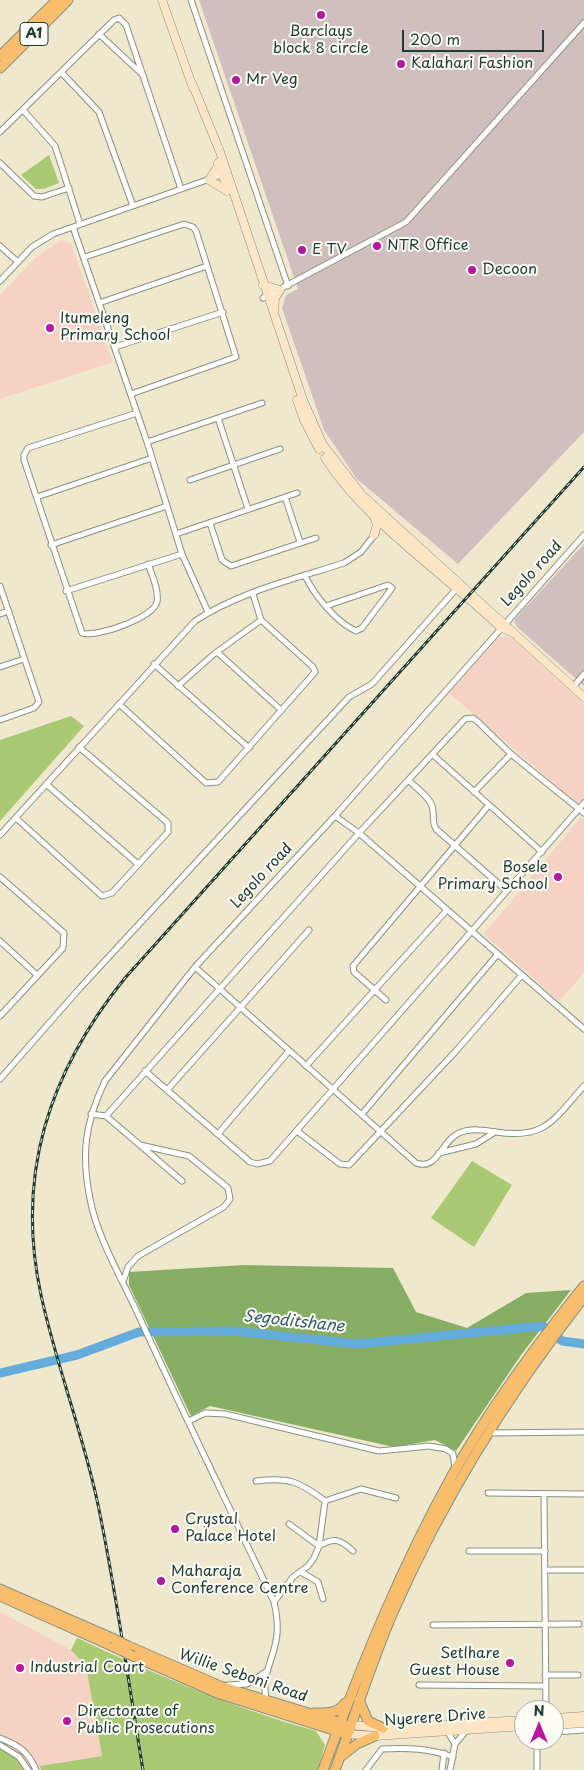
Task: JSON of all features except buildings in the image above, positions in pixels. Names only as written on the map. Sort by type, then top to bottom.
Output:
[{"type":"main road","name":"A1","points":[[0,56],[57,0]]},
{"type":"main road","name":"A1","points":[[0,68],[68,0]]},
{"type":"main road","points":[[162,0],[219,165],[224,174],[311,433],[335,472],[373,513],[386,522],[502,625]]},
{"type":"main road","points":[[192,83],[198,92],[224,174],[263,285],[265,297],[274,315],[303,400],[322,445],[346,478],[395,534],[513,633],[584,697]]},
{"type":"main road","points":[[219,165],[209,180],[229,192]]},
{"type":"main road","points":[[263,285],[280,290],[274,302],[274,315]]},
{"type":"main road","points":[[373,513],[377,525],[374,536]]},
{"type":"main road","points":[[374,536],[387,532],[395,534]]},
{"type":"main road","points":[[324,1770],[349,1698],[387,1606],[455,1471],[550,1335],[578,1300],[584,1286]]},
{"type":"main road","points":[[335,1770],[359,1700],[393,1612],[419,1555],[445,1503],[550,1335]]},
{"type":"main road","points":[[0,1589],[113,1643]]},
{"type":"main road","points":[[0,1596],[113,1643]]},
{"type":"main road","name":"Willie Seboni Road","points":[[113,1643],[128,1646],[220,1686],[308,1718]]},
{"type":"main road","name":"Willie Seboni Road","points":[[113,1643],[133,1656],[218,1692],[349,1730]]},
{"type":"main road","points":[[308,1718],[340,1710],[349,1698]]},
{"type":"main road","points":[[359,1700],[368,1721],[383,1728]]},
{"type":"main road","points":[[564,1717],[584,1716]]},
{"type":"main road","points":[[308,1718],[325,1731],[330,1752]]},
{"type":"main road","name":"Nyerere Drive","points":[[349,1730],[514,1721]]},
{"type":"main road","points":[[564,1724],[584,1723]]},
{"type":"main road","name":"Nyerere Drive","points":[[349,1730],[375,1736],[514,1727]]},
{"type":"main road","points":[[340,1758],[357,1744],[375,1736]]},
{"type":"street","points":[[192,0],[288,286]]},
{"type":"street","points":[[0,132],[99,34],[114,20],[120,18],[124,20],[144,76],[181,189]]},
{"type":"street","points":[[265,297],[406,222],[584,23]]},
{"type":"street","points":[[99,34],[144,76]]},
{"type":"street","points":[[61,72],[99,112],[133,206]]},
{"type":"street","points":[[23,110],[53,142],[80,224]]},
{"type":"street","points":[[0,163],[34,196],[42,197],[69,188]]},
{"type":"street","points":[[0,281],[44,238],[224,174]]},
{"type":"street","points":[[84,257],[184,224],[194,227],[196,231],[236,354],[234,359],[131,394]]},
{"type":"street","points":[[73,227],[131,394],[182,554],[208,612]]},
{"type":"street","points":[[0,246],[18,262]]},
{"type":"street","points":[[99,303],[207,266]]},
{"type":"street","points":[[115,347],[223,312]]},
{"type":"street","points":[[147,442],[262,402]]},
{"type":"street","points":[[137,413],[28,448],[24,455],[24,460],[66,591],[82,633],[93,635],[143,618],[154,609],[157,594],[148,564]]},
{"type":"street","points":[[218,418],[248,509]]},
{"type":"street","points":[[190,480],[280,449]]},
{"type":"street","points":[[37,496],[152,458]]},
{"type":"street","points":[[176,534],[297,493]]},
{"type":"street","points":[[285,497],[300,542]]},
{"type":"street","points":[[51,545],[167,506]]},
{"type":"street","points":[[0,835],[189,626],[208,612],[351,559],[386,522]]},
{"type":"street","points":[[210,523],[222,560],[228,566],[316,538]]},
{"type":"street","name":"Legolo road","points":[[267,1702],[264,1688],[277,1638],[278,1626],[274,1602],[96,1221],[90,1201],[84,1147],[91,1114],[109,1075],[195,967],[335,816],[502,625],[584,535]]},
{"type":"street","points":[[66,591],[182,554]]},
{"type":"street","points":[[306,576],[314,592],[326,606],[356,631],[362,628],[392,588],[388,585],[326,606]]},
{"type":"street","points":[[0,586],[38,700],[38,704],[34,708],[0,720]]},
{"type":"street","points":[[0,1079],[80,988],[348,697],[372,684],[458,588]]},
{"type":"street","points":[[119,704],[206,783],[218,782],[315,672],[312,667],[261,620],[253,594]]},
{"type":"street","points":[[0,614],[9,611]]},
{"type":"street","points":[[178,686],[217,652],[261,620]]},
{"type":"street","points":[[217,652],[281,710]]},
{"type":"street","points":[[0,667],[24,659]]},
{"type":"street","points":[[154,664],[249,748]]},
{"type":"street","points":[[573,687],[584,674]]},
{"type":"street","points":[[106,1116],[358,833],[468,717],[477,720],[511,754],[584,813]]},
{"type":"street","points":[[16,818],[102,896],[112,894],[168,832],[168,823],[79,747]]},
{"type":"street","points":[[432,754],[542,852]]},
{"type":"street","points":[[474,792],[511,754]]},
{"type":"street","points":[[408,780],[430,802],[433,809],[432,823],[454,847],[507,890]]},
{"type":"street","points":[[46,784],[138,864]]},
{"type":"street","points":[[145,1071],[250,1162],[257,1164],[270,1161],[584,803]]},
{"type":"street","points":[[386,1000],[354,972],[353,966],[489,805]]},
{"type":"street","points":[[335,816],[358,833],[584,1029]]},
{"type":"street","points":[[0,877],[64,933],[63,948],[1,1013]]},
{"type":"street","points":[[306,1066],[446,911]]},
{"type":"street","points":[[168,1089],[238,1007],[308,930]]},
{"type":"street","points":[[0,941],[37,975]]},
{"type":"street","points":[[362,1114],[497,955]]},
{"type":"street","points":[[195,967],[218,990],[416,1163],[427,1165],[439,1154],[452,1137],[459,1133],[481,1129],[494,1132],[525,1134],[547,1127],[584,1086]]},
{"type":"street","points":[[297,1131],[340,1164],[349,1165],[456,1051],[521,976]]},
{"type":"street","points":[[218,1134],[290,1051]]},
{"type":"street","points":[[91,1114],[106,1116],[182,1181]]},
{"type":"street","points":[[439,1154],[476,1144],[494,1132]]},
{"type":"street","points":[[124,1282],[124,1274],[138,1256],[224,1207],[230,1199],[228,1188],[189,1156],[140,1146]]},
{"type":"street","points":[[189,1421],[205,1413],[225,1414],[379,1451],[439,1446],[453,1454],[455,1471]]},
{"type":"street","points":[[487,1433],[584,1432]]},
{"type":"street","points":[[256,1481],[277,1479],[294,1481],[305,1486],[324,1501]]},
{"type":"street","points":[[324,1501],[361,1488],[396,1498]]},
{"type":"street","points":[[488,1493],[584,1494]]},
{"type":"street","points":[[544,1494],[546,1700]]},
{"type":"street","points":[[274,1602],[293,1577],[312,1563],[319,1546],[324,1501]]},
{"type":"street","points":[[290,1524],[319,1546]]},
{"type":"street","points":[[319,1546],[335,1539],[342,1540],[353,1551]]},
{"type":"street","points":[[469,1551],[545,1551]]},
{"type":"street","points":[[545,1570],[584,1570]]},
{"type":"street","points":[[301,1572],[318,1582],[323,1599]]},
{"type":"street","points":[[433,1625],[579,1624]]},
{"type":"street","points":[[220,1686],[247,1684],[267,1671]]},
{"type":"street","points":[[545,1675],[578,1675]]},
{"type":"street","points":[[418,1684],[545,1686]]},
{"type":"street","points":[[450,1770],[455,1744],[468,1730]]},
{"type":"street","points":[[564,1731],[584,1730]]},
{"type":"street","points":[[447,1731],[455,1744]]},
{"type":"street","points":[[0,1738],[22,1748],[31,1758],[36,1770]]},
{"type":"street","points":[[0,1745],[20,1757],[28,1770]]},
{"type":"street","points":[[366,1770],[382,1749],[420,1748],[453,1757]]},
{"type":"street","points":[[537,1750],[537,1770]]},
{"type":"street","points":[[442,1770],[444,1754]]},
{"type":"shaded area","points":[[199,0],[584,0],[584,432],[458,564],[357,479],[324,430],[282,308],[286,295],[298,289]]},
{"type":"shaded area","name":"Itumeleng Primary School","points":[[61,240],[71,243],[113,362],[0,399],[0,295],[35,258]]},
{"type":"shaded area","points":[[584,544],[584,686],[517,627],[514,620]]},
{"type":"shaded area","points":[[499,637],[510,637],[584,704],[584,809],[449,693]]},
{"type":"shaded area","name":"Bosele Primary School","points":[[581,817],[584,819],[584,973],[559,1001],[484,934]]},
{"type":"shaded area","points":[[0,1612],[71,1650],[86,1666],[102,1757],[40,1766],[41,1770],[0,1770]]},
{"type":"green space","points":[[49,155],[59,183],[44,189],[36,189],[21,175]]},
{"type":"green space","points":[[71,716],[84,726],[0,821],[0,740]]},
{"type":"green space","points":[[472,1161],[512,1185],[474,1247],[431,1218]]},
{"type":"green space","points":[[244,1265],[393,1268],[416,1312],[467,1328],[526,1293],[571,1290],[521,1355],[456,1451],[435,1440],[394,1447],[210,1406],[191,1416],[129,1285],[129,1272]]},
{"type":"green space","points":[[77,1638],[224,1701],[316,1731],[325,1745],[318,1770],[41,1770],[40,1766],[102,1756],[86,1666],[71,1650]]},
{"type":"green space","points":[[0,1747],[16,1757],[26,1770],[0,1770]]},
{"type":"waterway","name":"Segoditshane","points":[[0,1373],[77,1355],[139,1332],[233,1331],[357,1344],[543,1326],[562,1341],[584,1344]]},
{"type":"railway","points":[[143,1770],[104,1533],[91,1474],[47,1321],[34,1251],[32,1208],[36,1167],[45,1127],[58,1088],[76,1050],[125,978],[584,467]]},
{"type":"place","name":"Barclays block 8 circle","points":[[321,15]]},
{"type":"place","name":"Kalahari Fashion","points":[[401,64]]},
{"type":"place","name":"Mr Veg","points":[[236,80]]},
{"type":"place","name":"NTR Office","points":[[377,246]]},
{"type":"place","name":"E TV","points":[[302,250]]},
{"type":"place","name":"Decoon","points":[[472,270]]},
{"type":"place","name":"Itumeleng Primary School","points":[[50,328]]},
{"type":"place","name":"Bosele Primary School","points":[[558,877]]},
{"type":"place","name":"Crystal Palace Hotel","points":[[175,1529]]},
{"type":"place","name":"Maharaja Conference Centre","points":[[161,1581]]},
{"type":"place","name":"Setlhare Guest House","points":[[510,1663]]},
{"type":"place","name":"Industrial Court","points":[[20,1668]]},
{"type":"place","name":"Directorate of Public Prosecutions","points":[[67,1721]]}]
